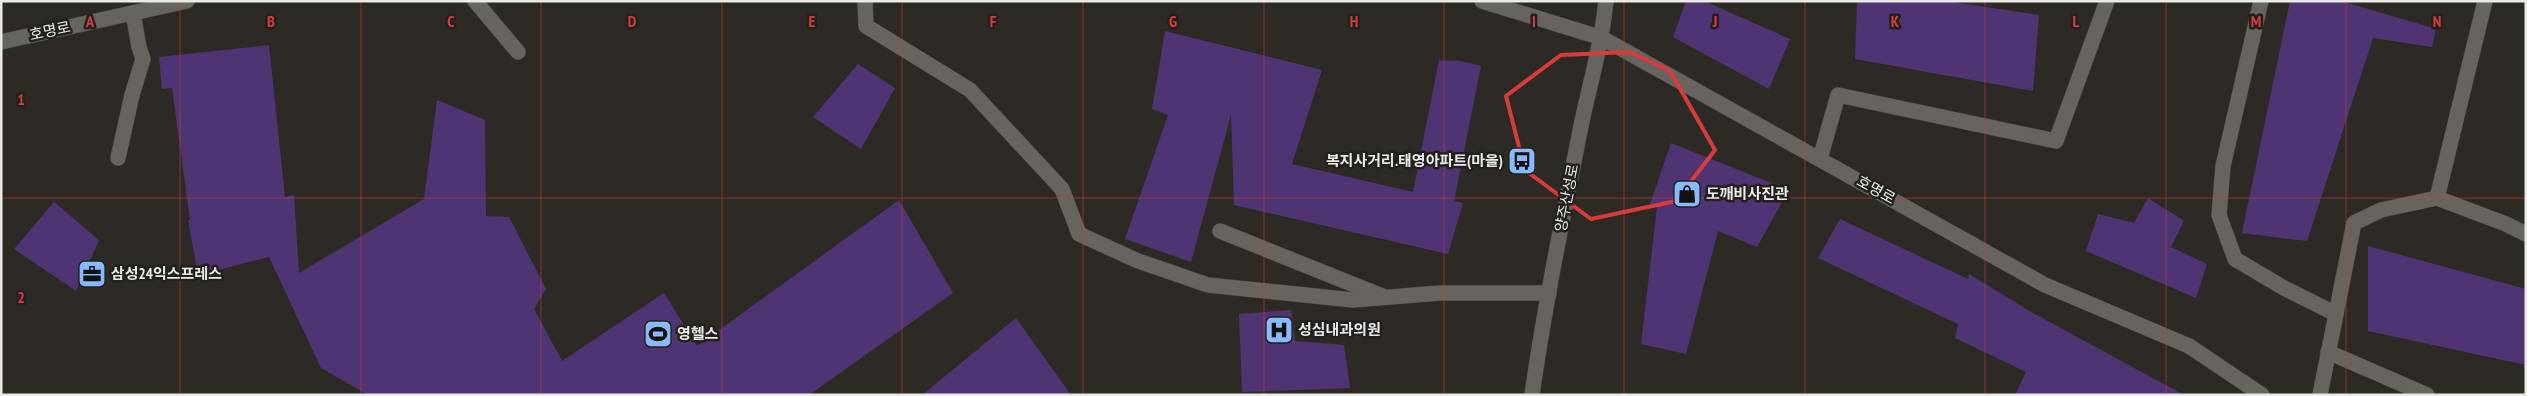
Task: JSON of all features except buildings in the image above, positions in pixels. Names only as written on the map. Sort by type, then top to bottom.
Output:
[{"type":"street","name":"호명로","points":[[1,42],[187,1]]},
{"type":"street","points":[[475,1],[518,52]]},
{"type":"street","points":[[865,1],[866,26],[970,90],[1062,189],[1079,234],[1138,261],[1208,285],[1353,300],[1440,293],[1549,293]]},
{"type":"street","name":"호명로","points":[[1482,1],[1602,38],[2045,285],[2189,346],[2262,395]]},
{"type":"street","name":"양주산성로","points":[[1532,395],[1549,293],[1583,118],[1602,38],[1606,1]]},
{"type":"street","points":[[1820,159],[1838,95],[2056,141],[2108,1]]},
{"type":"street","points":[[2261,1],[2223,166],[2219,215],[2235,259],[2284,288],[2336,314]]},
{"type":"street","points":[[2437,198],[2485,1]]},
{"type":"street","points":[[118,158],[132,95],[144,59],[139,47],[133,13]]},
{"type":"street","points":[[2320,395],[2354,223],[2381,210],[2437,198],[2506,224],[2526,234]]},
{"type":"street","points":[[1220,231],[1386,298]]},
{"type":"street","points":[[2328,352],[2428,395]]},
{"type":"highlighted area","points":[[1630,52],[1670,71],[1715,150],[1676,201],[1591,219],[1525,170],[1506,96],[1561,55]]},
{"type":"place","name":"복지사거리.태영아파트(마을)","points":[[1522,161]]},
{"type":"place","name":"도깨비사진관","points":[[1687,194]]},
{"type":"place","name":"삼성24익스프레스","points":[[92,274]]},
{"type":"place","name":"성심내과의원","points":[[1279,330]]},
{"type":"place","name":"영헬스","points":[[658,334]]}]
